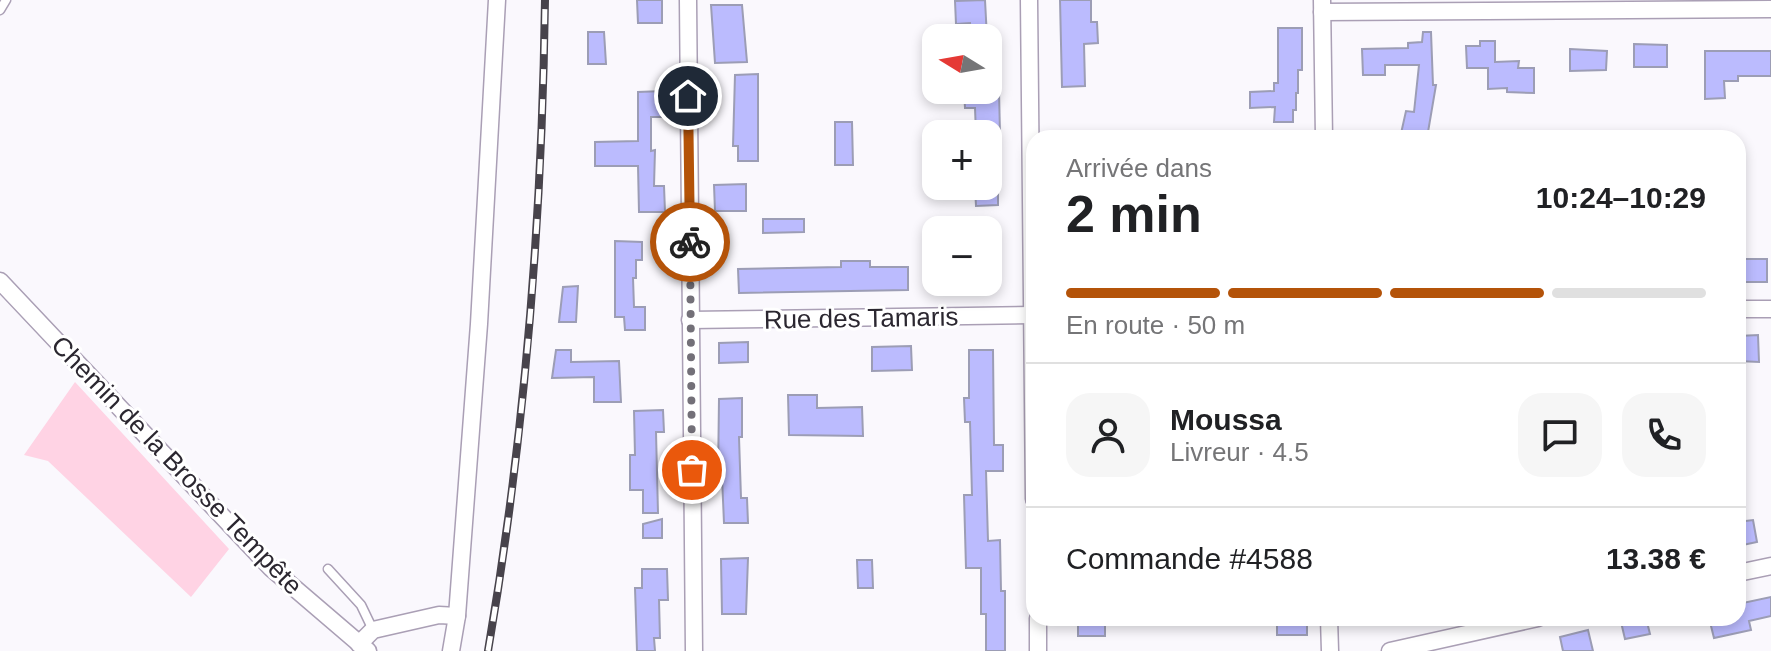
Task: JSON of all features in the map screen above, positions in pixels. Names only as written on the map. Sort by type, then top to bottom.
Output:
[{"type":"street","points":[[451,651],[457,616],[479,324],[497,0]]},
{"type":"street","points":[[688,0],[694,651]]},
{"type":"street","points":[[1029,0],[1031,130]]},
{"type":"street","points":[[1324,130],[1322,6],[1771,9]]},
{"type":"street","name":"Chemin de la Brosse Tempête","points":[[0,281],[271,568],[364,648]]},
{"type":"street","points":[[1746,309],[1771,309]]},
{"type":"street","name":"Rue des Tamaris","points":[[690,320],[1026,315]]},
{"type":"street","points":[[1746,571],[1771,566]]},
{"type":"street","points":[[364,648],[373,630],[439,615],[457,616]]},
{"type":"street","points":[[1038,626],[1038,651]]},
{"type":"street","points":[[1329,626],[1330,651]]},
{"type":"street","points":[[1390,651],[1502,626]]},
{"type":"lane","points":[[0,10],[6,0]]},
{"type":"lane","points":[[328,569],[361,605],[373,630]]},
{"type":"shaded area","points":[[75,382],[229,549],[191,597],[48,461],[24,455]]},
{"type":"building","points":[[637,0],[662,0],[662,23],[638,23]]},
{"type":"building","points":[[985,0],[986,24],[956,24],[955,1]]},
{"type":"building","points":[[1060,0],[1091,0],[1091,22],[1097,22],[1098,43],[1084,44],[1085,86],[1062,87]]},
{"type":"building","points":[[711,5],[742,5],[747,62],[715,63]]},
{"type":"building","points":[[1278,28],[1302,28],[1302,70],[1298,70],[1293,122],[1274,122],[1275,107],[1250,108],[1250,92],[1274,91],[1274,83],[1278,83]]},
{"type":"building","points":[[588,32],[604,32],[606,64],[588,64]]},
{"type":"building","points":[[1423,32],[1431,32],[1433,85],[1436,85],[1428,130],[1402,130],[1406,111],[1414,112],[1419,65],[1385,65],[1385,75],[1363,75],[1362,49],[1408,48],[1408,43],[1422,42]]},
{"type":"building","points":[[1480,41],[1495,41],[1495,62],[1519,61],[1518,68],[1534,68],[1534,93],[1507,92],[1507,88],[1488,89],[1488,68],[1467,68],[1466,46],[1480,46]]},
{"type":"building","points":[[1634,44],[1667,45],[1667,67],[1634,67]]},
{"type":"building","points":[[1570,49],[1607,51],[1606,70],[1570,71]]},
{"type":"building","points":[[1705,51],[1771,51],[1771,76],[1738,76],[1738,81],[1724,81],[1725,98],[1705,99]]},
{"type":"building","points":[[758,74],[758,161],[738,161],[738,146],[733,146],[735,75]]},
{"type":"building","points":[[663,91],[663,117],[651,117],[651,151],[655,150],[654,186],[664,186],[665,212],[639,212],[638,166],[595,166],[595,142],[638,141],[638,92]]},
{"type":"building","points":[[965,104],[999,104],[1000,120],[975,120],[975,108],[965,108]]},
{"type":"building","points":[[835,122],[852,122],[853,165],[835,165]]},
{"type":"building","points":[[746,184],[746,211],[715,211],[714,185]]},
{"type":"building","points":[[976,200],[998,200],[998,205],[976,206]]},
{"type":"building","points":[[763,219],[804,219],[804,232],[763,233]]},
{"type":"building","points":[[615,241],[642,242],[642,260],[636,260],[636,278],[633,278],[634,307],[645,307],[645,330],[625,330],[624,317],[615,317]]},
{"type":"building","points":[[1746,259],[1767,259],[1767,282],[1746,282]]},
{"type":"building","points":[[841,261],[870,261],[870,267],[908,267],[908,290],[739,293],[738,269],[841,267]]},
{"type":"building","points":[[578,286],[576,322],[559,322],[563,287]]},
{"type":"building","points":[[1758,335],[1759,362],[1746,361],[1746,336]]},
{"type":"building","points":[[748,342],[748,362],[719,363],[719,343]]},
{"type":"building","points":[[911,346],[912,370],[872,371],[872,347]]},
{"type":"building","points":[[556,350],[571,350],[571,362],[619,361],[621,402],[594,402],[594,377],[552,378]]},
{"type":"building","points":[[969,350],[993,350],[994,445],[1003,445],[1003,471],[986,471],[988,541],[1000,540],[1001,591],[1005,591],[1005,651],[986,651],[986,614],[981,614],[981,568],[966,568],[964,495],[972,495],[970,422],[965,422],[964,398],[969,398]]},
{"type":"building","points":[[788,395],[817,395],[817,408],[862,407],[863,436],[789,435]]},
{"type":"building","points":[[742,398],[742,437],[739,437],[741,498],[747,498],[748,523],[724,523],[722,477],[718,477],[719,399]]},
{"type":"building","points":[[663,410],[664,432],[656,432],[658,513],[643,513],[643,490],[630,490],[630,455],[635,455],[634,411]]},
{"type":"building","points":[[662,519],[662,538],[643,538],[643,524]]},
{"type":"building","points":[[1753,520],[1757,542],[1746,544],[1746,521]]},
{"type":"building","points":[[748,558],[746,614],[722,614],[721,559]]},
{"type":"building","points":[[857,560],[872,560],[873,588],[858,588]]},
{"type":"building","points":[[642,569],[667,569],[668,600],[659,600],[660,638],[654,638],[655,651],[637,651],[635,588],[642,588]]},
{"type":"building","points":[[1771,597],[1771,616],[1749,621],[1751,630],[1714,638],[1711,626],[1746,626],[1746,602]]},
{"type":"building","points":[[1078,626],[1105,626],[1105,636],[1078,636]]},
{"type":"building","points":[[1277,626],[1307,626],[1307,635],[1277,635]]},
{"type":"building","points":[[1622,626],[1648,626],[1650,634],[1625,639]]},
{"type":"building","points":[[1588,630],[1593,651],[1563,651],[1560,637]]},
{"type":"railway","points":[[488,651],[522,408],[540,164],[545,0]]},
{"type":"way so far","points":[[690,242],[692,470]]},
{"type":"route","points":[[688,96],[690,242]]}]
